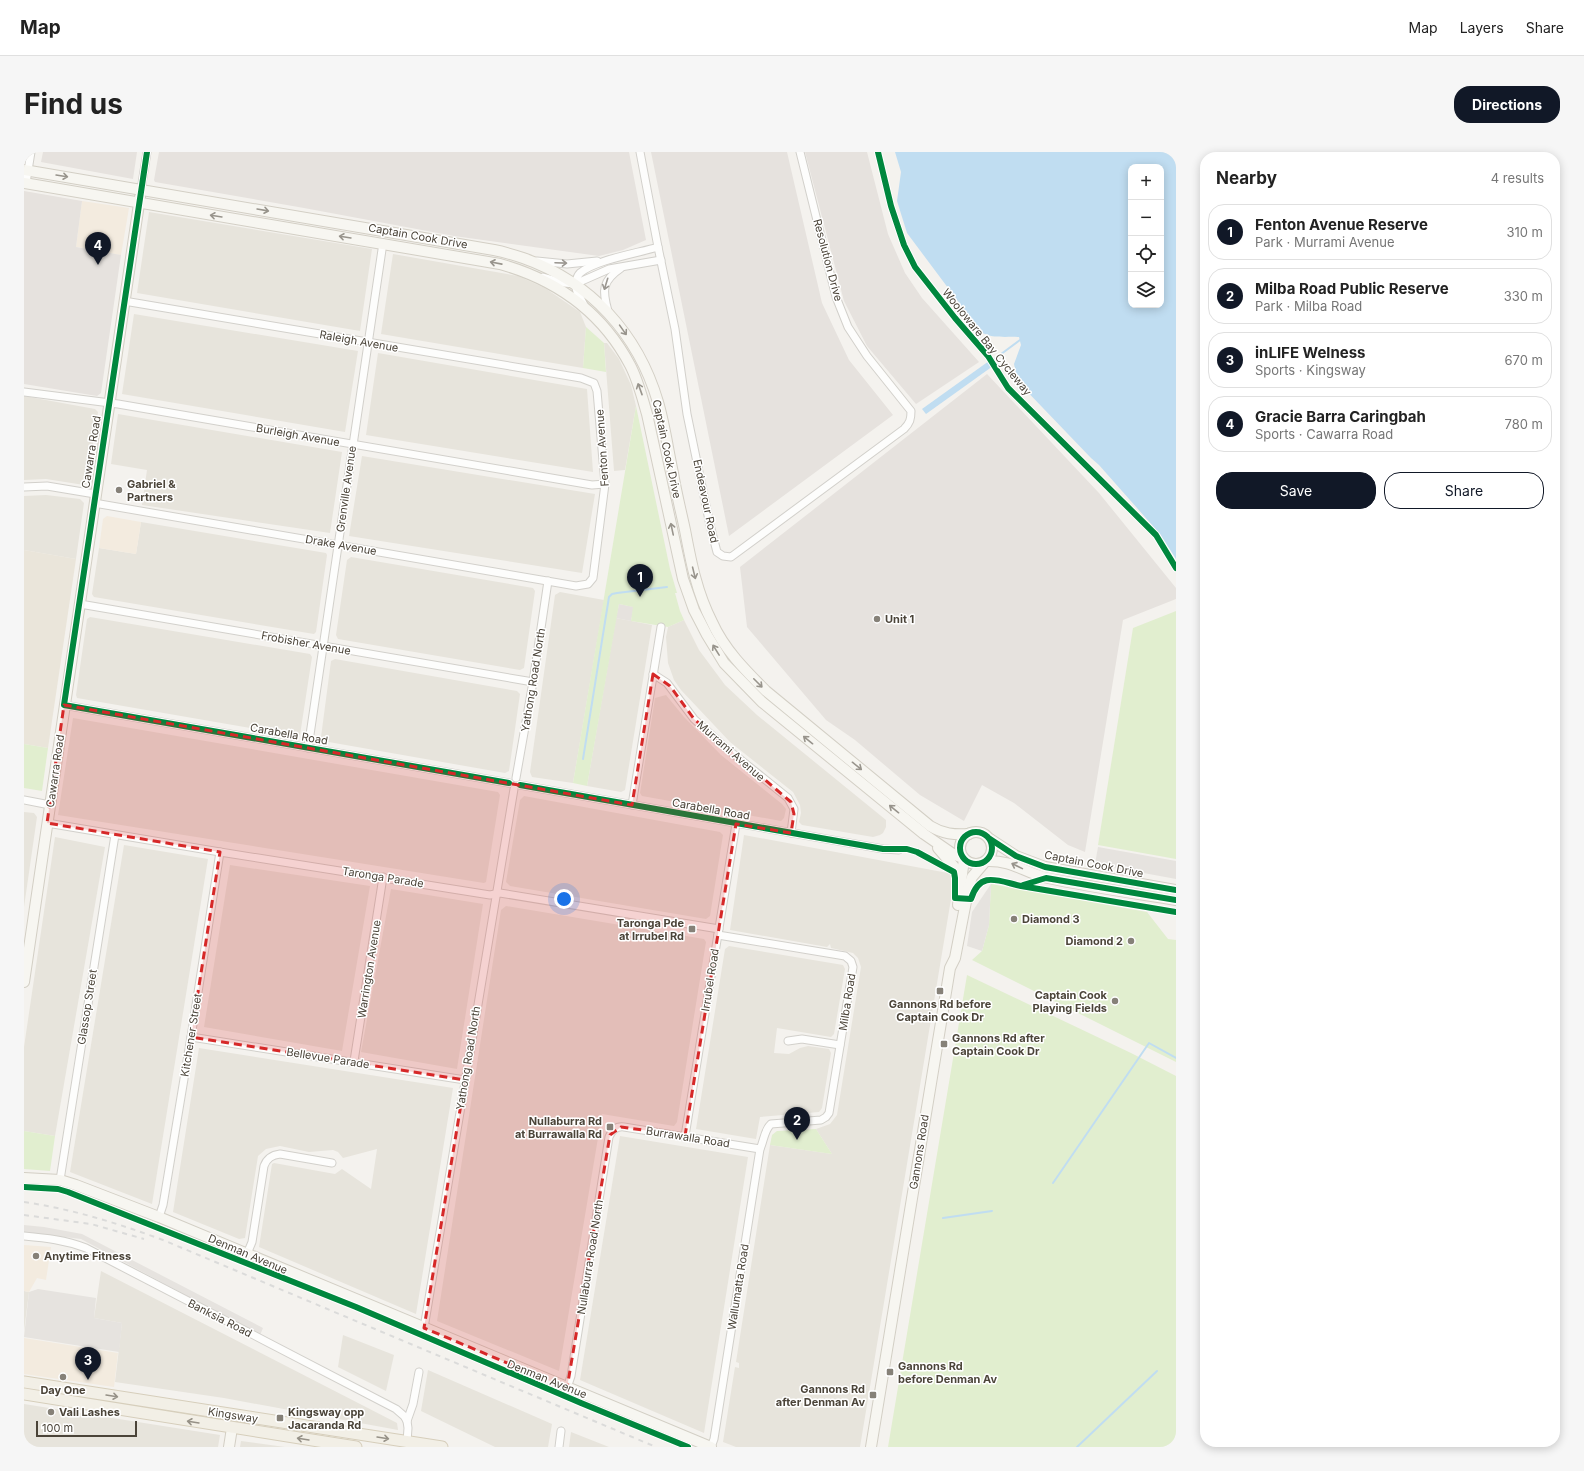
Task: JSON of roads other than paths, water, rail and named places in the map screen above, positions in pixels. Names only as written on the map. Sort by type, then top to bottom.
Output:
[{"type":"main road","name":"Captain Cook Drive","points":[[26,170],[479,247],[523,258],[557,273],[575,284],[608,311],[620,326],[632,342],[650,378],[664,425],[694,574],[702,601],[712,624],[724,645],[744,670],[766,691],[930,826],[943,833],[969,834]]},
{"type":"main road","name":"Captain Cook Drive","points":[[25,183],[500,264],[522,270],[558,288],[587,309],[602,323],[617,343],[630,365],[640,389],[649,420],[684,579],[694,610],[706,636],[724,663],[762,702],[924,834],[953,854],[964,858]]},
{"type":"main road","points":[[139,203],[141,190]]},
{"type":"main road","name":"Cawarra Road","points":[[24,982],[27,947],[50,804],[139,203]]},
{"type":"main road","name":"Grenville Avenue","points":[[383,243],[384,230]]},
{"type":"main road","points":[[950,968],[949,958],[960,893],[964,858],[960,845],[969,834],[980,833],[990,839],[992,851],[985,862],[976,865],[964,858]]},
{"type":"main road","points":[[924,834],[956,869],[960,893]]},
{"type":"main road","name":"Captain Cook Drive","points":[[990,839],[1016,856],[1045,867],[1176,890]]},
{"type":"main road","name":"Captain Cook Drive","points":[[985,862],[996,861],[1010,863],[1046,878],[1176,900]]},
{"type":"main road","name":"Gannons Road","points":[[871,1447],[950,968],[955,958],[969,886],[972,877],[985,862]]},
{"type":"main road","name":"Denman Avenue","points":[[24,1178],[60,1180],[159,1217],[711,1447]]},
{"type":"main road","name":"Kingsway","points":[[24,1382],[406,1444],[442,1447]]},
{"type":"main road","name":"Kingsway","points":[[24,1394],[356,1447]]},
{"type":"main road","points":[[229,1447],[233,1415]]},
{"type":"street","points":[[25,183],[26,170],[31,152]]},
{"type":"street","points":[[141,190],[147,152]]},
{"type":"street","name":"Endeavour Road","points":[[640,152],[676,336],[687,414],[717,552],[723,556],[731,557],[904,429],[911,419]]},
{"type":"street","name":"Resolution Drive","points":[[800,152],[836,296],[852,333],[867,356],[911,411],[911,419]]},
{"type":"street","name":"Grenville Avenue","points":[[308,748],[383,243]]},
{"type":"street","points":[[587,309],[577,292],[575,284],[576,278],[584,270],[607,261],[658,247]]},
{"type":"street","points":[[523,258],[567,264],[607,261]]},
{"type":"street","points":[[522,270],[564,283],[575,284],[609,269],[624,265],[660,260]]},
{"type":"street","points":[[608,311],[604,297],[605,283],[613,273],[624,265]]},
{"type":"street","name":"Raleigh Avenue","points":[[124,302],[581,378],[594,383]]},
{"type":"street","name":"Fenton Avenue","points":[[588,584],[593,578],[606,484],[597,391],[594,383]]},
{"type":"street","name":"Burleigh Avenue","points":[[24,392],[109,403],[592,485],[606,484]]},
{"type":"street","name":"Drake Avenue","points":[[24,487],[47,486],[95,498],[338,545],[576,586],[588,584]]},
{"type":"street","name":"Yathong Road North","points":[[424,1328],[514,786],[511,780],[516,778],[533,682],[548,581]]},
{"type":"street","name":"Frobisher Avenue","points":[[80,604],[533,682]]},
{"type":"street","points":[[632,805],[660,628]]},
{"type":"street","name":"Murrami Avenue","points":[[653,674],[667,684],[694,719],[726,748],[788,798],[794,809],[790,833]]},
{"type":"street","name":"Carabella Road","points":[[64,705],[514,786],[883,849],[899,850]]},
{"type":"street","points":[[24,800],[50,804]]},
{"type":"street","name":"Taronga Parade","points":[[47,823],[220,852],[495,894],[718,932]]},
{"type":"street","name":"Irrubel Road","points":[[685,1136],[736,824]]},
{"type":"street","name":"Glassop Street","points":[[60,1180],[115,835]]},
{"type":"street","name":"Kitchener Street","points":[[159,1217],[163,1205],[220,852]]},
{"type":"street","name":"Warrington Avenue","points":[[354,1062],[383,877]]},
{"type":"street","name":"Milba Road","points":[[718,932],[848,957],[853,967],[828,1116],[821,1120],[773,1124],[768,1128]]},
{"type":"street","name":"Bellevue Parade","points":[[191,1037],[465,1080]]},
{"type":"street","points":[[788,1041],[802,1039],[840,1045]]},
{"type":"street","name":"Burrawalla Road","points":[[615,1128],[624,1127],[760,1149]]},
{"type":"street","name":"Nullaburra Road North","points":[[567,1388],[570,1379],[609,1137],[615,1128]]},
{"type":"street","name":"Wallumatta Road","points":[[711,1447],[714,1438],[760,1149],[764,1142],[768,1128]]},
{"type":"street","points":[[247,1254],[252,1242],[264,1166],[267,1159],[273,1155],[280,1154],[332,1163]]},
{"type":"street","name":"Banksia Road","points":[[24,1236],[57,1239],[86,1248],[396,1409],[407,1421]]},
{"type":"street","points":[[406,1444],[408,1428],[407,1421],[413,1404],[420,1372]]},
{"type":"street","points":[[559,1447],[561,1431]]},
{"type":"water","points":[[895,152],[1176,152],[1176,559],[1160,534],[1099,465],[1018,382],[1014,364],[1021,345],[1019,337],[992,336],[980,331],[976,327],[907,233],[897,201],[901,172]]},
{"type":"water","points":[[989,361],[993,366],[926,414],[922,409]]},
{"type":"waterway","points":[[989,363],[1020,340]]},
{"type":"waterway","points":[[583,759],[609,597],[612,594],[617,593],[667,587]]},
{"type":"waterway","points":[[1053,1183],[1149,1043],[1176,1058]]},
{"type":"waterway","points":[[943,1218],[992,1211]]},
{"type":"waterway","points":[[1077,1447],[1157,1371]]},
{"type":"railway","points":[[24,1202],[60,1208],[94,1217],[163,1240],[656,1447]]},
{"type":"railway","points":[[24,1215],[91,1224],[144,1239]]},
{"type":"place","name":"Gracie Barra Caringbah","points":[[98,265]]},
{"type":"place","name":"Gabriel & Partners","points":[[119,490]]},
{"type":"place","name":"Fenton Avenue Reserve","points":[[640,597]]},
{"type":"place","name":"Unit 1","points":[[877,619]]},
{"type":"place","name":"Diamond 3","points":[[1014,919]]},
{"type":"place","name":"Taronga Pde at Irrubel Rd","points":[[692,929]]},
{"type":"place","name":"Diamond 2","points":[[1131,941]]},
{"type":"place","name":"Gannons Rd before Captain Cook Dr","points":[[940,991]]},
{"type":"place","name":"Captain Cook Playing Fields","points":[[1115,1001]]},
{"type":"place","name":"Gannons Rd after Captain Cook Dr","points":[[944,1044]]},
{"type":"place","name":"Nullaburra Rd at Burrawalla Rd","points":[[610,1127]]},
{"type":"place","name":"Milba Road Public Reserve","points":[[797,1140]]},
{"type":"place","name":"Anytime Fitness","points":[[36,1256]]},
{"type":"place","name":"Gannons Rd before Denman Av","points":[[890,1372]]},
{"type":"place","name":"Day One","points":[[63,1377]]},
{"type":"place","name":"inLIFE Welness","points":[[88,1380]]},
{"type":"place","name":"Gannons Rd after Denman Av","points":[[873,1395]]},
{"type":"place","name":"Vali Lashes","points":[[51,1412]]},
{"type":"place","name":"Kingsway opp Jacaranda Rd","points":[[280,1418]]}]
